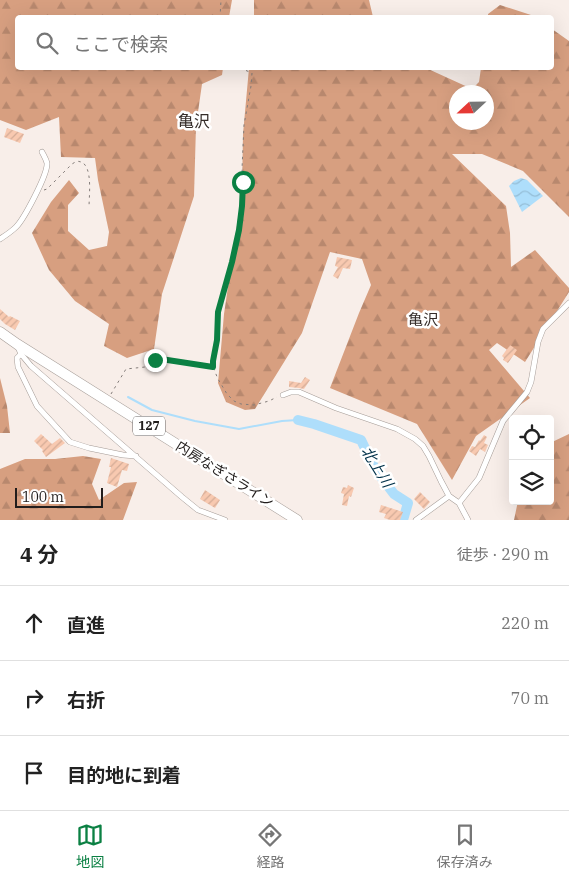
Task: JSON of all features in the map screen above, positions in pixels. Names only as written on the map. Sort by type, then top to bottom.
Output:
[{"type":"highway","name":"内房なぎさライン","points":[[0,332],[19,349],[108,400],[297,520]]},
{"type":"street","points":[[0,238],[9,234],[18,226],[42,182],[47,165],[42,152]]},
{"type":"street","points":[[459,503],[479,478],[504,421],[527,392],[531,382],[538,342],[543,329],[569,303]]},
{"type":"street","points":[[19,349],[37,371],[198,510],[225,520]]},
{"type":"street","points":[[19,349],[17,358],[18,368],[37,406],[70,442],[106,452],[136,456]]},
{"type":"street","points":[[283,395],[299,392],[336,408],[397,429],[415,439],[423,446],[449,496],[459,503],[468,520]]},
{"type":"street","points":[[416,520],[449,496]]},
{"type":"path","points":[[220,15],[221,0]]},
{"type":"path","points":[[245,70],[252,73],[244,125],[242,206],[232,262],[218,312],[217,340],[213,367],[227,394],[234,401],[241,404],[254,405],[283,395]]},
{"type":"path","points":[[38,189],[46,189],[72,164],[78,161],[81,162],[85,165],[89,175],[89,208]]},
{"type":"path","points":[[108,400],[126,369],[145,367],[148,363],[161,359],[213,367]]},
{"type":"green space","points":[[0,0],[232,0],[229,15],[15,15],[15,70],[223,70],[222,75],[202,84],[196,126],[194,196],[162,294],[154,349],[127,358],[104,346],[109,324],[75,301],[49,270],[32,233],[51,202],[69,180],[79,193],[68,205],[68,231],[89,250],[107,246],[109,232],[95,158],[61,157],[59,117],[26,130],[0,120]]},
{"type":"green space","points":[[254,0],[369,0],[373,15],[254,15]]},
{"type":"green space","points":[[500,5],[531,15],[488,15]]},
{"type":"green space","points":[[554,30],[569,41],[569,217],[523,171],[482,154],[452,154],[506,206],[510,233],[511,267],[535,250],[569,288],[569,292],[525,362],[497,343],[489,350],[530,398],[476,436],[452,480],[417,424],[330,388],[371,285],[362,259],[330,252],[302,333],[255,409],[245,410],[226,402],[218,383],[224,314],[242,191],[243,134],[249,70],[430,70],[463,85],[449,85],[449,130],[494,130],[494,85],[476,85],[479,82],[481,70],[554,70]]},
{"type":"green space","points":[[0,378],[7,406],[10,433],[0,433]]},
{"type":"green space","points":[[569,434],[569,520],[514,520],[517,505],[554,505],[554,441]]},
{"type":"green space","points":[[83,456],[101,459],[92,484],[99,500],[124,483],[137,482],[123,520],[0,520],[0,469],[25,459],[55,459]]},
{"type":"water","points":[[521,178],[527,180],[543,196],[522,212],[509,186]]},
{"type":"building","points":[[7,128],[24,134],[20,143],[4,137]]},
{"type":"building","points":[[337,257],[352,260],[350,269],[343,268],[338,279],[333,276],[338,267],[335,266]]},
{"type":"building","points":[[0,309],[9,317],[20,321],[15,330],[0,319]]},
{"type":"building","points":[[510,345],[517,350],[508,363],[503,360],[502,356]]},
{"type":"building","points":[[305,377],[310,380],[304,389],[289,387],[289,381],[301,383]]},
{"type":"building","points":[[41,434],[52,444],[60,438],[65,443],[46,457],[43,450],[34,441]]},
{"type":"building","points":[[484,435],[487,437],[484,443],[488,445],[485,452],[480,449],[476,456],[469,451],[472,446],[475,447]]},
{"type":"building","points":[[111,458],[129,464],[127,471],[122,470],[117,487],[107,483]]},
{"type":"building","points":[[348,485],[354,488],[351,497],[349,496],[347,506],[342,505],[344,494],[341,493],[343,487],[347,488]]},
{"type":"building","points":[[205,490],[220,500],[215,508],[200,499]]},
{"type":"building","points":[[420,492],[430,502],[424,509],[414,499]]},
{"type":"building","points":[[381,505],[403,512],[400,520],[384,518],[386,514],[379,512]]},
{"type":"waterway","points":[[128,397],[152,410],[195,421],[239,429],[298,420]]},
{"type":"waterway","name":"北上川","points":[[298,420],[361,440],[375,469],[394,494],[408,503],[403,520]]},
{"type":"district","name":"亀沢","points":[[194,121]]},
{"type":"district","name":"亀沢","points":[[423,320]]},
{"type":"route","points":[[155,360],[161,359],[213,367],[217,340],[218,312],[239,230],[243,182]]}]
